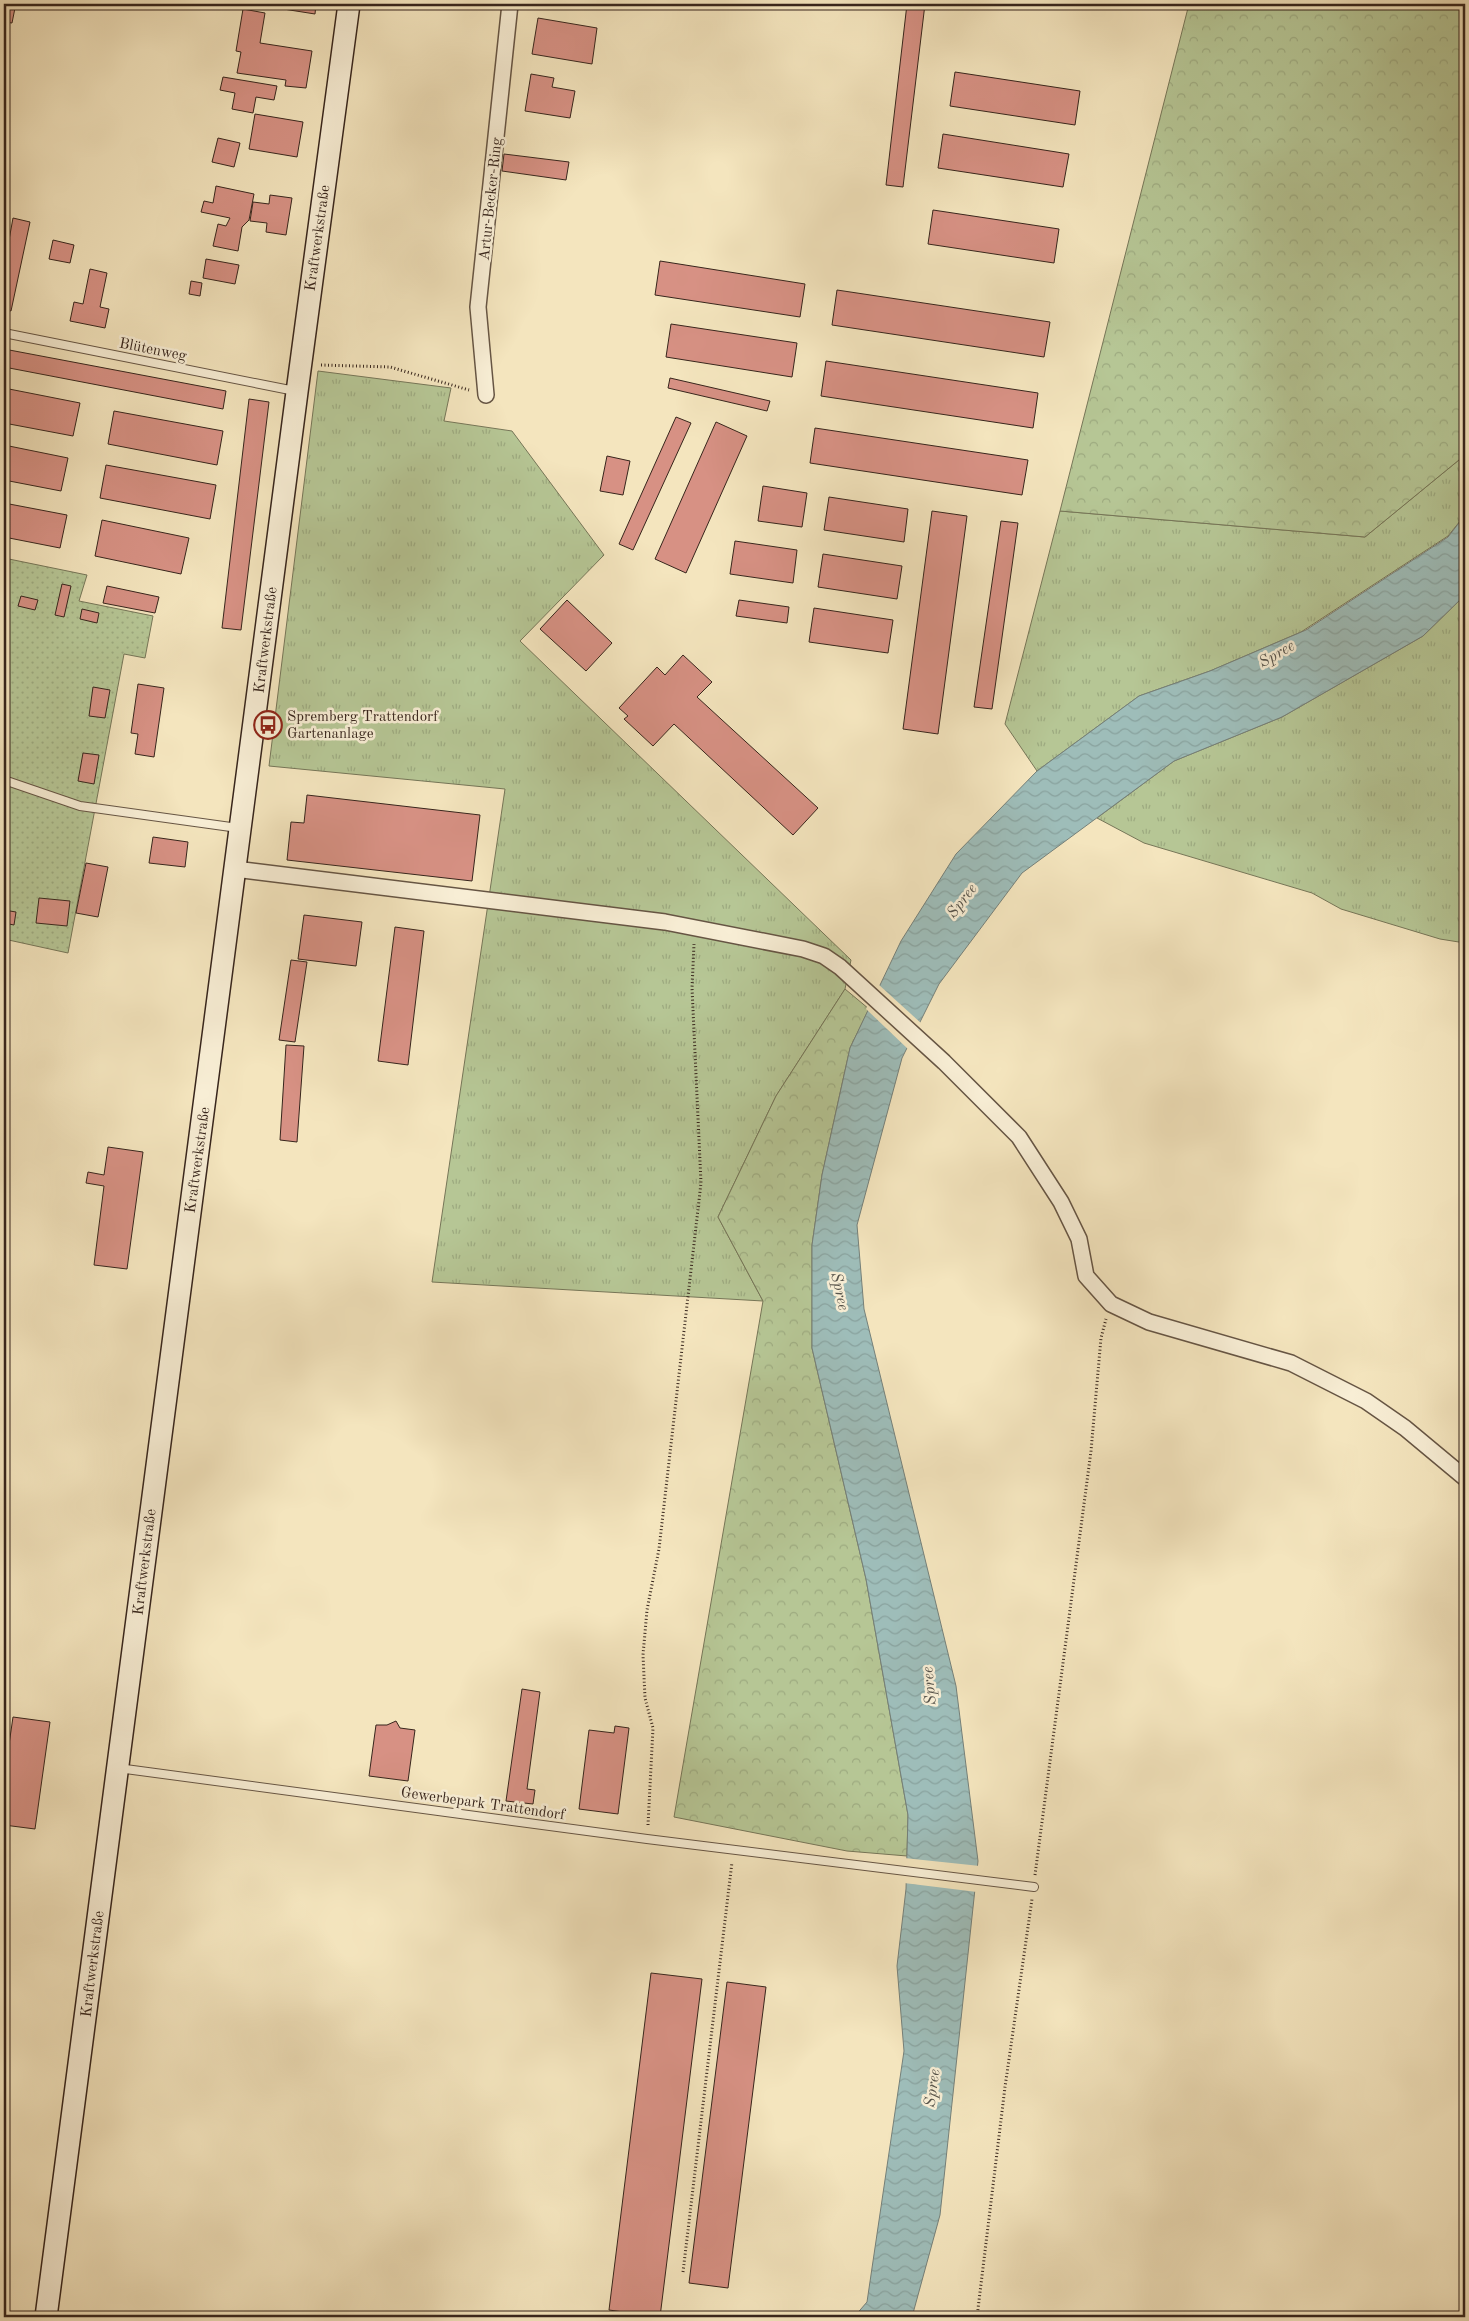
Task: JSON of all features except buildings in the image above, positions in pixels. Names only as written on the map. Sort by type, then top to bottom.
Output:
[{"type":"main road","name":"Kraftwerkstraße","points":[[46,2317],[300,364],[349,4]]},
{"type":"street","name":"Artur-Becker-Ring","points":[[486,395],[478,307],[510,4]]},
{"type":"street","points":[[235,869],[665,922],[803,949],[824,956],[852,977],[944,1062],[1020,1138],[1061,1202],[1079,1239],[1086,1276],[1111,1304],[1149,1322],[1291,1363],[1366,1401],[1405,1428],[1465,1478]]},
{"type":"lane","name":"Blütenweg","points":[[4,333],[297,392]]},
{"type":"lane","points":[[4,780],[80,806],[240,829]]},
{"type":"lane","name":"Gewerbepark Trattendorf","points":[[117,1768],[647,1839],[1034,1886]]},
{"type":"path","points":[[300,364],[390,367],[486,395]]},
{"type":"path","points":[[647,1839],[653,1728],[646,1698],[643,1655],[647,1610],[659,1549],[701,1183],[692,988],[694,928]]},
{"type":"path","points":[[977,2317],[1005,2087],[1034,1886],[1091,1451],[1101,1338],[1111,1304]]},
{"type":"path","points":[[683,2272],[733,1849]]},
{"type":"green space","points":[[1189,4],[1465,4],[1465,455],[1365,537],[1060,511]]},
{"type":"green space","points":[[318,371],[451,388],[444,421],[512,431],[604,555],[520,641],[851,960],[845,989],[776,1096],[718,1217],[763,1301],[432,1282],[505,789],[269,766]]},
{"type":"green space","points":[[1465,455],[1465,515],[1448,536],[1301,632],[1210,671],[1139,696],[1037,771],[1005,724],[1060,511],[1365,537]]},
{"type":"green space","points":[[4,558],[87,575],[79,601],[153,616],[145,658],[124,654],[68,953],[4,939]]},
{"type":"green space","points":[[1465,595],[1465,943],[1440,939],[1341,909],[1312,893],[1144,843],[1097,818],[1174,761],[1282,717],[1423,636]]},
{"type":"green space","points":[[845,989],[869,1009],[850,1048],[822,1175],[812,1245],[812,1348],[866,1579],[908,1815],[907,1856],[847,1851],[674,1817],[763,1301],[718,1217],[776,1096]]},
{"type":"water","name":"Spree","points":[[1465,515],[1465,595],[1423,636],[1282,717],[1174,761],[1022,873],[939,984],[902,1058],[857,1225],[864,1309],[956,1686],[978,1861],[940,2215],[912,2317],[854,2317],[867,2302],[904,2051],[897,1966],[906,1889],[908,1815],[866,1579],[812,1348],[812,1245],[822,1175],[850,1048],[901,941],[956,854],[1037,771],[1139,696],[1210,671],[1306,630],[1448,537]]},
{"type":"pier","points":[[878,984],[922,1024],[909,1050],[866,1009]]},
{"type":"pier","points":[[904,1858],[980,1866],[977,1892],[904,1883]]},
{"type":"place","name":"Spremberg Trattendorf Gartenanlage","points":[[268,725]]}]
